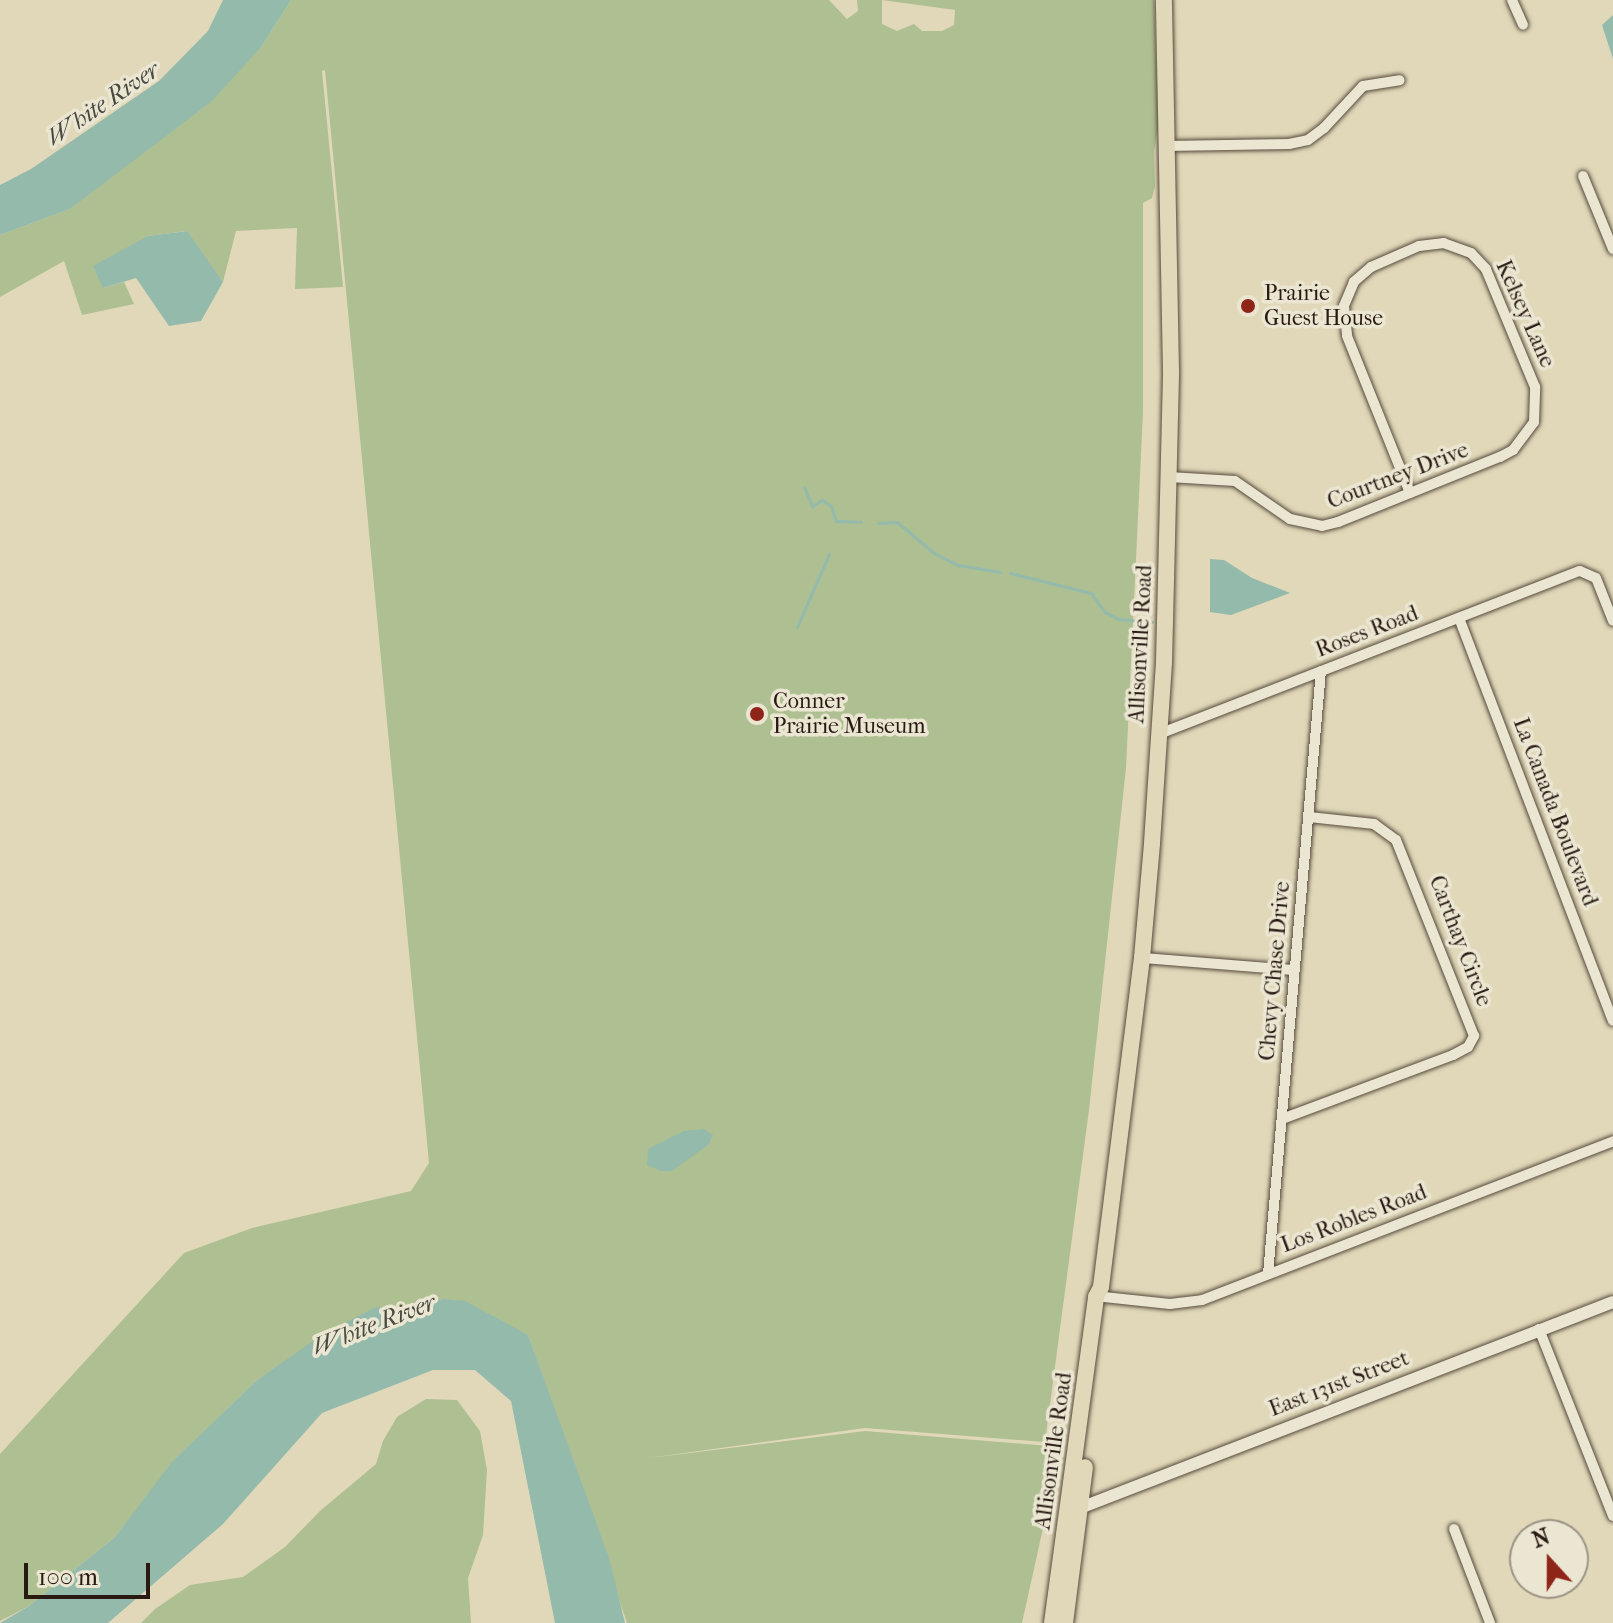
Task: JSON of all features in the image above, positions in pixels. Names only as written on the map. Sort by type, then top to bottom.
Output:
[{"type":"main road","name":"Allisonville Road","points":[[1065,1623],[1142,958],[1159,734],[1171,371],[1164,0]]},
{"type":"main road","name":"Allisonville Road","points":[[1052,1623],[1096,1297],[1103,1292]]},
{"type":"street","points":[[1512,0],[1523,25]]},
{"type":"street","points":[[1166,146],[1301,142],[1324,128],[1363,86],[1400,80]]},
{"type":"street","points":[[1583,176],[1613,249]]},
{"type":"street","name":"Kelsey Lane","points":[[1410,493],[1344,323],[1344,306],[1350,290],[1371,267],[1432,243],[1449,244],[1471,253],[1494,285],[1535,387],[1536,414]]},
{"type":"street","name":"Courtney Drive","points":[[1169,477],[1235,481],[1290,519],[1314,526],[1338,522],[1508,453],[1528,433],[1536,414]]},
{"type":"street","name":"Roses Road","points":[[1159,734],[1574,573],[1589,573],[1599,583],[1613,621]]},
{"type":"street","name":"La Canada Boulevard","points":[[1459,618],[1613,1021]]},
{"type":"street","name":"Chevy Chase Drive","points":[[1268,1274],[1321,671]]},
{"type":"street","name":"Carthay Circle","points":[[1282,1119],[1453,1055],[1468,1047],[1474,1036],[1396,840],[1374,824],[1309,817]]},
{"type":"street","points":[[1142,958],[1295,970]]},
{"type":"street","name":"Los Robles Road","points":[[1103,1292],[1183,1304],[1613,1141]]},
{"type":"street","name":"East 131st Street","points":[[1080,1508],[1613,1302]]},
{"type":"street","points":[[1539,1329],[1613,1516]]},
{"type":"street","points":[[1454,1529],[1490,1623]]},
{"type":"shaded area","name":"Conner Prairie Museum","points":[[291,0],[829,0],[847,19],[858,11],[857,0],[882,0],[1154,0],[1157,85],[1162,104],[1154,151],[1155,186],[1152,198],[1143,203],[1143,412],[1126,768],[1089,1110],[1045,1442],[865,1428],[641,1459],[865,1431],[1061,1447],[1022,1623],[627,1623],[528,1335],[442,1299],[420,1308],[376,1307],[256,1381],[183,1452],[115,1537],[29,1606],[0,1621],[0,1454],[184,1253],[252,1228],[411,1191],[429,1163],[325,70],[322,71],[343,287],[295,289],[297,228],[236,231],[223,282],[186,231],[148,236],[103,288],[124,282],[134,304],[82,315],[64,261],[0,297],[0,235],[70,209],[262,46]],"holes":[[[882,0],[955,10],[954,25],[942,31],[922,31],[914,24],[897,31],[882,24]]]},
{"type":"shaded area","points":[[426,1399],[457,1400],[480,1431],[487,1470],[483,1535],[468,1578],[471,1623],[141,1623],[155,1609],[190,1585],[243,1577],[285,1547],[320,1511],[376,1464],[383,1441],[397,1417]]},
{"type":"water","points":[[223,0],[291,0],[262,46],[212,101],[70,209],[0,235],[0,185],[31,169],[159,81],[208,31]]},
{"type":"water","points":[[1613,15],[1613,59],[1602,25]]},
{"type":"water","points":[[187,231],[223,282],[201,321],[169,326],[136,278],[103,288],[93,266],[148,236]]},
{"type":"water","points":[[1210,559],[1224,560],[1252,578],[1290,593],[1231,615],[1210,612]]},
{"type":"water","points":[[704,1129],[713,1135],[708,1145],[672,1171],[661,1171],[647,1165],[648,1149],[684,1131]]},
{"type":"water","name":"White River","points":[[442,1299],[465,1301],[528,1335],[609,1558],[625,1623],[555,1623],[511,1401],[475,1370],[433,1370],[322,1413],[223,1524],[108,1623],[0,1623],[29,1606],[115,1537],[172,1462],[256,1381],[323,1334],[376,1307],[419,1308]]},
{"type":"waterway","points":[[804,487],[812,506],[822,500],[831,506],[836,521],[861,522]]},
{"type":"waterway","points":[[878,523],[897,522],[934,553],[958,565],[1000,572]]},
{"type":"waterway","points":[[797,627],[829,554]]},
{"type":"waterway","points":[[1010,573],[1091,593],[1105,612],[1118,619],[1152,622]]},
{"type":"place","name":"Prairie Guest House","points":[[1248,306]]},
{"type":"place","name":"Conner Prairie Museum","points":[[757,714]]}]
